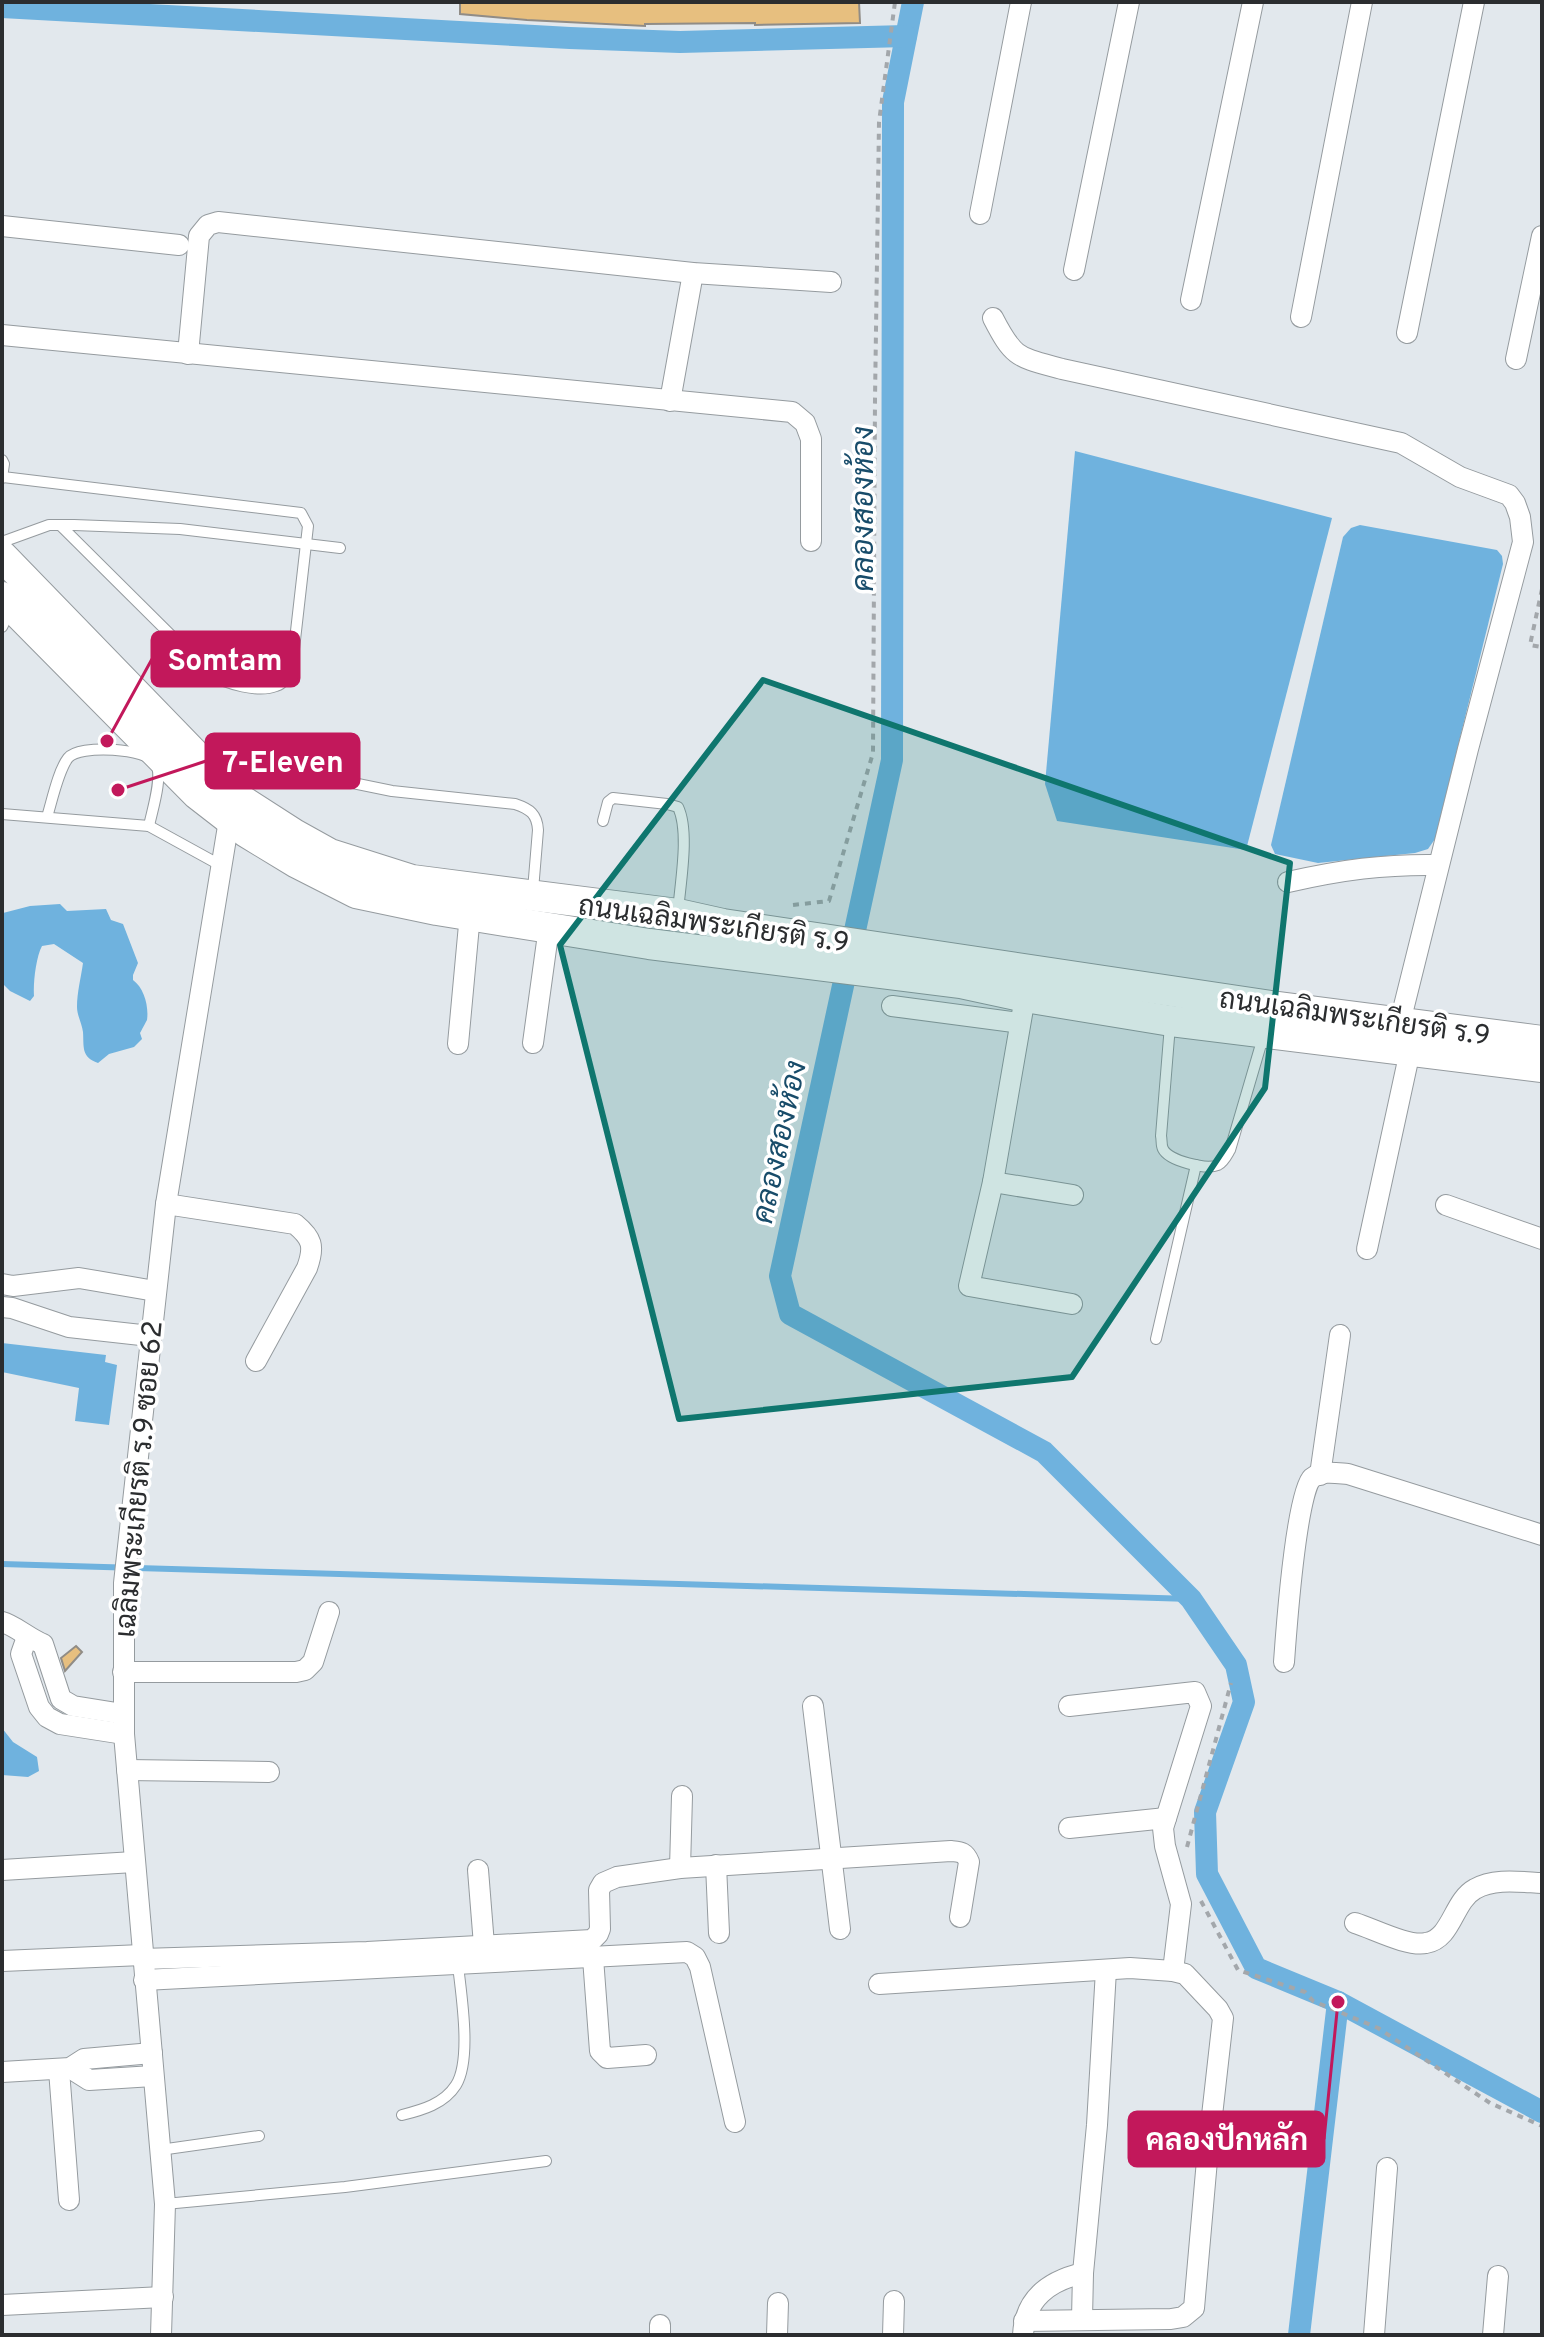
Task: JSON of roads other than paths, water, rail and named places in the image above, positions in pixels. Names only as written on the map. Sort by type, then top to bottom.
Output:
[{"type":"main road","name":"ถนนเฉลิมพระเกียรติ ร.9","points":[[2,556],[232,808],[297,863],[356,893],[437,910],[649,944],[722,938],[962,971],[1173,991],[1268,1019],[1410,1051],[1542,1067]]},
{"type":"main road","name":"ถนนเฉลิมพระเกียรติ ร.9","points":[[6,617],[197,794],[294,834],[330,854],[412,880],[678,914],[722,938]]},
{"type":"main road","name":"ถนนเฉลิมพระเกียรติ ร.9","points":[[962,971],[1022,1010],[1171,1021],[1268,1019],[1400,1022],[1542,1041]]},
{"type":"street","points":[[980,214],[1021,2]]},
{"type":"street","points":[[1074,270],[1129,2]]},
{"type":"street","points":[[1191,300],[1253,2]]},
{"type":"street","points":[[1301,317],[1362,2]]},
{"type":"street","points":[[1407,333],[1474,2]]},
{"type":"street","points":[[188,354],[199,236],[208,225],[218,222],[693,273],[831,282]]},
{"type":"street","points":[[2,226],[179,245]]},
{"type":"street","points":[[1516,359],[1542,236]]},
{"type":"street","points":[[670,401],[693,273]]},
{"type":"street","points":[[993,318],[1007,345],[1023,358],[1401,443],[1460,477],[1509,495],[1515,503],[1523,542],[1400,1022]]},
{"type":"street","points":[[2,335],[792,412],[805,423],[811,439],[811,541]]},
{"type":"street","name":"เฉลิมพระเกียรติ ร.9 ซอย 62","points":[[161,2335],[165,2204],[127,1770],[123,1672],[124,1583],[166,1204],[220,865],[232,808]]},
{"type":"street","points":[[1288,882],[1395,864],[1438,865]]},
{"type":"street","points":[[458,1044],[470,914]]},
{"type":"street","points":[[533,1043],[549,927]]},
{"type":"street","points":[[892,1006],[1022,1010],[993,1182],[969,1286],[1072,1304]]},
{"type":"street","points":[[1367,1249],[1410,1051]]},
{"type":"street","points":[[993,1182],[1073,1195]]},
{"type":"street","points":[[166,1204],[295,1224],[306,1233],[312,1246],[307,1268],[256,1361]]},
{"type":"street","points":[[1446,1205],[1542,1239]]},
{"type":"street","points":[[150,1336],[69,1327],[7,1308],[7,1285],[79,1278],[155,1291]]},
{"type":"street","points":[[1284,1662],[1295,1553],[1340,1335]]},
{"type":"street","points":[[1312,1480],[1330,1472],[1348,1474],[1542,1535]]},
{"type":"street","points":[[123,1672],[305,1670],[313,1662],[329,1612]]},
{"type":"street","points":[[2,1622],[27,1637],[21,1654],[39,1707],[47,1717],[60,1724],[124,1724]]},
{"type":"street","points":[[1069,1706],[1195,1692],[1201,1706],[1163,1828],[1181,1904],[1173,1971]]},
{"type":"street","points":[[813,1706],[840,1929]]},
{"type":"street","points":[[127,1770],[269,1772]]},
{"type":"street","points":[[680,1868],[682,1796]]},
{"type":"street","points":[[1069,1828],[1166,1818]]},
{"type":"street","points":[[142,1965],[592,1940],[600,1929],[599,1890],[603,1883],[617,1877],[716,1865],[962,1852],[969,1862],[960,1917]]},
{"type":"street","points":[[2,1870],[134,1862]]},
{"type":"street","points":[[716,1865],[719,1933]]},
{"type":"street","points":[[478,1870],[484,1945]]},
{"type":"street","points":[[1355,1923],[1406,1941],[1430,1943],[1441,1936],[1464,1899],[1474,1889],[1499,1882],[1542,1883]]},
{"type":"street","points":[[2,1961],[142,1965],[458,1965],[687,1952],[695,1957],[700,1967],[735,2122]]},
{"type":"street","points":[[593,1958],[600,2051],[607,2058],[646,2055]]},
{"type":"street","points":[[879,1984],[1130,1968],[1173,1971],[1185,1974],[1218,2009],[1223,2018],[1194,2308],[1183,2317],[1171,2319],[1082,2319],[1024,2328],[1032,2304],[1051,2284],[1083,2273]]},
{"type":"street","points":[[1082,2319],[1106,1970]]},
{"type":"street","points":[[2,2072],[65,2069],[84,2059],[152,2053]]},
{"type":"street","points":[[65,2069],[89,2080],[153,2076]]},
{"type":"street","points":[[65,2069],[69,2200]]},
{"type":"street","points":[[1374,2335],[1387,2168]]},
{"type":"street","points":[[1493,2335],[1498,2276]]},
{"type":"street","points":[[2,2305],[163,2297]]},
{"type":"street","points":[[893,2335],[894,2301]]},
{"type":"street","points":[[777,2335],[778,2303]]},
{"type":"lane","points":[[2,460],[2,478],[301,513],[308,526],[292,666],[286,680],[277,686],[265,688],[226,684],[211,675],[60,525]]},
{"type":"lane","points":[[2,542],[49,525],[60,525],[180,529],[340,548]]},
{"type":"lane","points":[[47,817],[63,766],[74,753],[85,750],[140,753],[156,763],[159,774],[149,826]]},
{"type":"lane","points":[[304,773],[392,791],[515,804],[527,808],[537,820],[538,830],[532,896]]},
{"type":"lane","points":[[603,821],[608,802],[613,798],[678,807],[682,814],[683,838],[678,914]]},
{"type":"lane","points":[[2,814],[149,826],[220,865]]},
{"type":"lane","points":[[1173,991],[1161,1136],[1163,1149],[1173,1158],[1196,1165],[1216,1166],[1230,1150],[1268,1019]]},
{"type":"lane","points":[[1156,1339],[1196,1165]]},
{"type":"lane","points":[[402,2115],[431,2107],[456,2085],[462,2069],[464,2024],[458,1965]]},
{"type":"lane","points":[[160,2150],[259,2136]]},
{"type":"lane","points":[[165,2204],[345,2187],[546,2161]]},
{"type":"water","points":[[1075,451],[1332,518],[1246,850],[1057,821],[1045,784]]},
{"type":"water","points":[[1360,525],[1497,550],[1503,564],[1435,839],[1428,849],[1415,853],[1318,863],[1275,854],[1271,845],[1343,537],[1351,528]]},
{"type":"water","points":[[60,904],[67,911],[106,909],[111,920],[123,924],[138,963],[133,980],[143,992],[147,1009],[147,1020],[140,1033],[142,1039],[134,1047],[109,1054],[98,1063],[84,1051],[77,1010],[83,963],[54,944],[42,946],[35,970],[34,996],[30,1001],[10,991],[2,983],[3,913],[30,906]]},
{"type":"water","points":[[2,1343],[106,1355],[105,1362],[117,1365],[109,1425],[75,1421],[79,1388],[2,1372]]},
{"type":"water","points":[[2,1728],[13,1742],[37,1757],[39,1771],[28,1777],[2,1775]]},
{"type":"waterway","name":"คลองสองห้อง","points":[[913,2],[893,102],[892,760],[780,1276],[790,1314],[1044,1452],[1191,1599],[1236,1665],[1244,1702],[1205,1812],[1207,1874],[1256,1968],[1338,2002],[1542,2112]]},
{"type":"waterway","points":[[2,7],[680,42],[906,36]]},
{"type":"waterway","points":[[2,1564],[1191,1599]]},
{"type":"waterway","points":[[1299,2335],[1338,2002]]},
{"type":"place","name":"Somtam","points":[[107,741]]},
{"type":"place","name":"7-Eleven","points":[[118,790]]},
{"type":"place","name":"คลองปักหลัก","points":[[1338,2002]]}]
